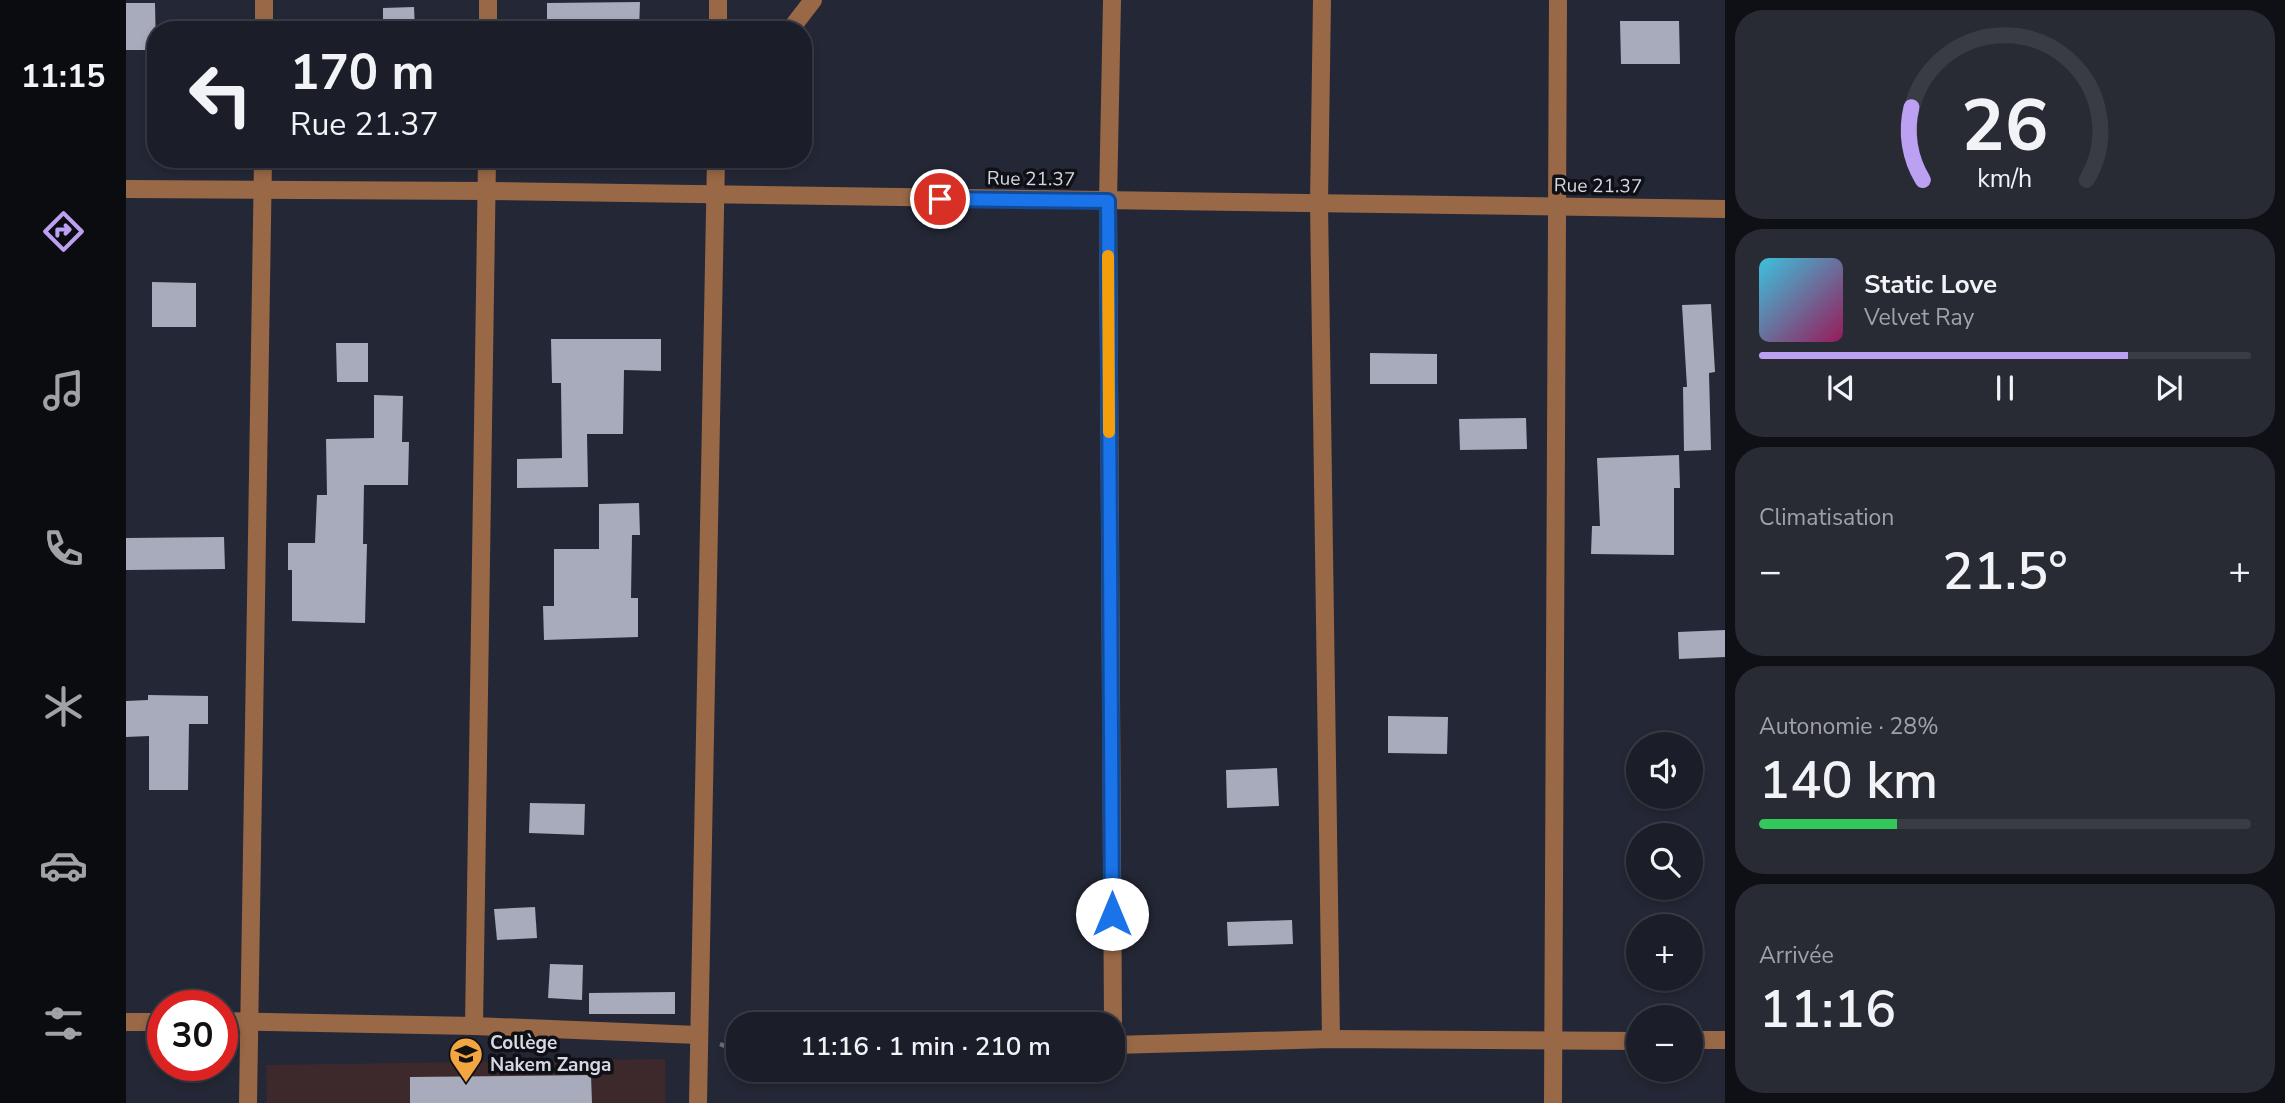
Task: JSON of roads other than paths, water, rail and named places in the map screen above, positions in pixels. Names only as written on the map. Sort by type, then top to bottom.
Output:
[{"type":"street","points":[[264,0],[264,21]]},
{"type":"street","points":[[488,0],[488,21]]},
{"type":"street","points":[[718,0],[718,21]]},
{"type":"street","points":[[797,21],[813,0]]},
{"type":"street","points":[[1112,0],[1108,201],[1113,1012]]},
{"type":"street","points":[[1322,0],[1318,204],[1331,1039]]},
{"type":"street","points":[[1553,1103],[1558,0]]},
{"type":"street","points":[[248,1103],[263,168]]},
{"type":"street","points":[[474,1026],[487,168]]},
{"type":"street","points":[[698,1103],[716,168]]},
{"type":"street","name":"Rue 21.37","points":[[126,189],[487,191],[1725,209]]},
{"type":"street","points":[[238,1021],[474,1026],[698,1035]]},
{"type":"street","points":[[126,1022],[147,1022]]},
{"type":"street","points":[[1125,1045],[1331,1039],[1626,1041]]},
{"type":"street","points":[[1703,1040],[1725,1040]]},
{"type":"place","name":"Collège Nakem Zanga","points":[[466,1084]]}]
